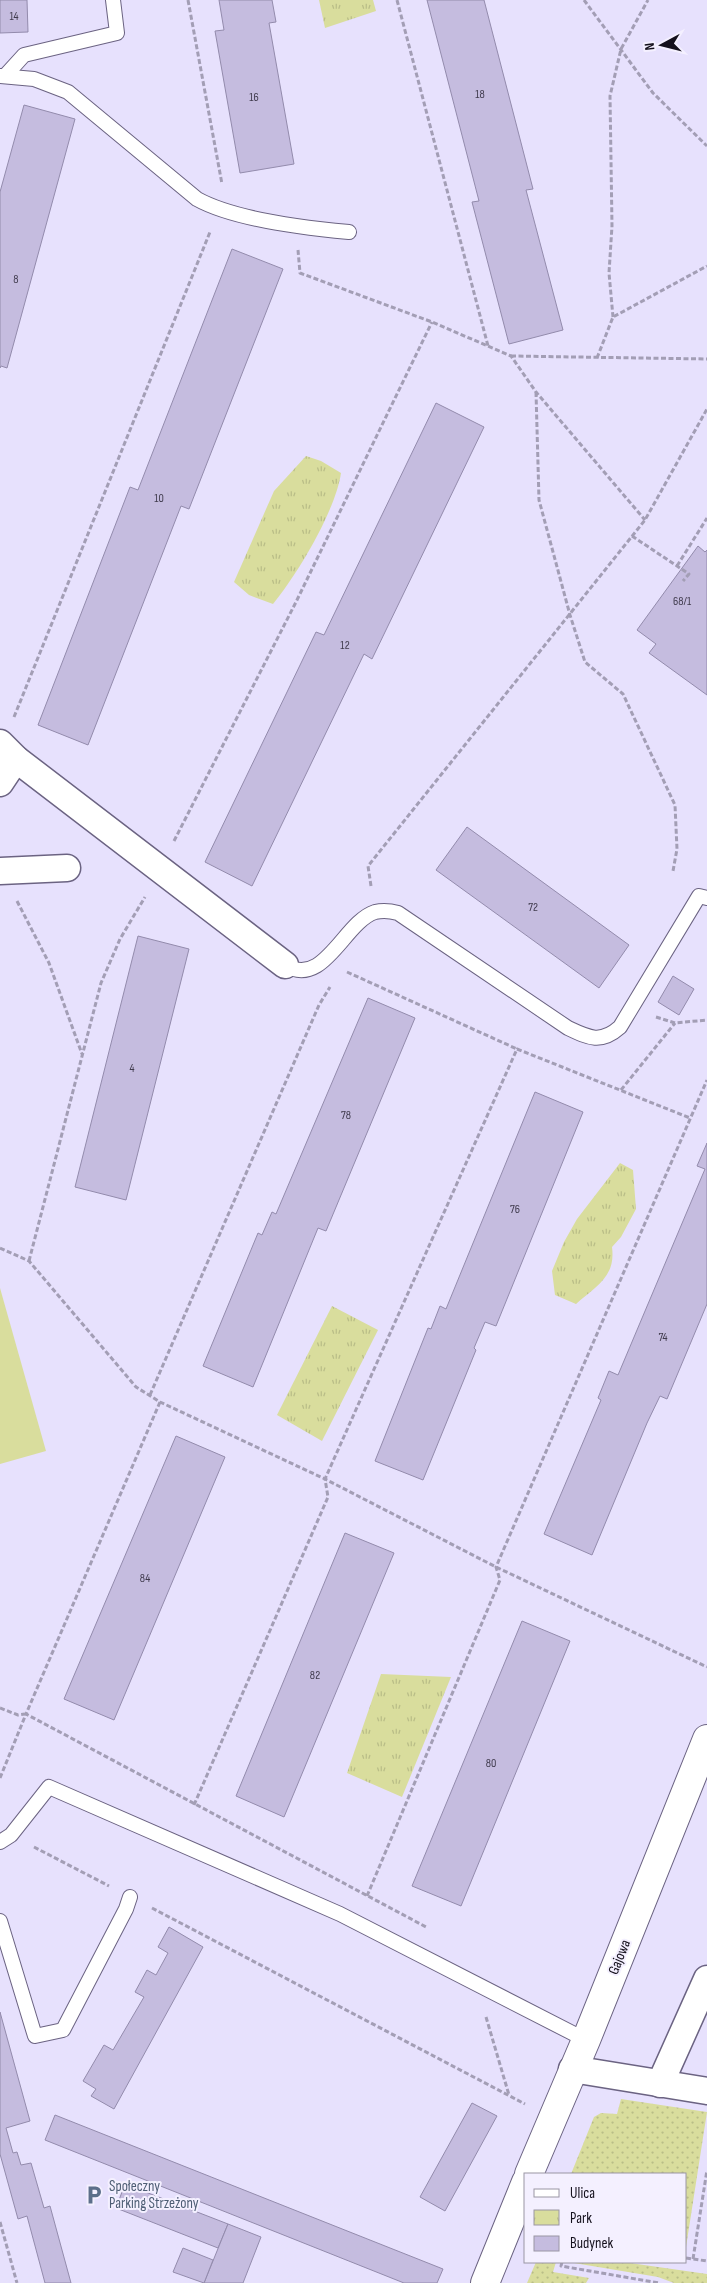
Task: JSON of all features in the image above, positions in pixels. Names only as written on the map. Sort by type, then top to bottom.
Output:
[{"type":"street","points":[[0,783],[6,749],[285,965]]},
{"type":"street","points":[[1,870],[68,868]]},
{"type":"street","name":"Gajowa","points":[[529,2173],[572,2069],[586,2040],[707,1738]]},
{"type":"street","points":[[660,2084],[707,1979]]},
{"type":"street","points":[[572,2069],[707,2091]]},
{"type":"street","points":[[485,2283],[524,2187]]},
{"type":"lane","points":[[2,76],[24,55],[117,33],[113,0]]},
{"type":"lane","points":[[2,76],[34,79],[68,92],[197,199],[212,208],[296,227],[349,232]]},
{"type":"lane","points":[[285,965],[301,971],[310,969],[328,956],[366,916],[376,912],[398,913],[568,1028],[584,1036],[596,1038],[610,1036],[620,1027],[699,896],[707,898]]},
{"type":"lane","points":[[6,1838],[49,1787],[340,1914],[586,2040]]},
{"type":"lane","points":[[0,1921],[35,2036],[63,2030],[126,1909],[130,1897]]},
{"type":"path","points":[[6,749],[207,236],[227,210],[188,0]]},
{"type":"path","points":[[397,0],[488,347]]},
{"type":"path","points":[[584,0],[653,92],[707,146]]},
{"type":"path","points":[[597,358],[613,317],[609,273],[612,226],[610,96],[621,49],[648,0]]},
{"type":"path","points":[[296,227],[300,273],[432,322],[511,356],[707,359]]},
{"type":"path","points":[[613,317],[707,266]]},
{"type":"path","points":[[29,1261],[82,1054],[101,983],[109,961],[120,939],[163,871],[168,852],[296,602],[432,322]]},
{"type":"path","points":[[511,356],[536,392],[646,520]]},
{"type":"path","points":[[536,392],[539,500],[570,616],[585,662],[623,694],[675,805],[676,849],[673,871]]},
{"type":"path","points":[[376,912],[368,866],[646,520],[707,409]]},
{"type":"path","points":[[677,566],[707,518]]},
{"type":"path","points":[[632,536],[689,574],[683,581]]},
{"type":"path","points":[[1,870],[49,963],[82,1054]]},
{"type":"path","points":[[328,956],[340,969],[517,1049],[690,1118]]},
{"type":"path","points":[[150,1395],[320,1005],[340,969]]},
{"type":"path","points":[[630,1010],[675,1023],[707,1020]]},
{"type":"path","points":[[621,1091],[675,1023]]},
{"type":"path","points":[[194,1805],[328,1497],[325,1479],[517,1049]]},
{"type":"path","points":[[367,1896],[500,1580],[496,1566],[707,1080]]},
{"type":"path","points":[[0,1248],[29,1261],[136,1387],[160,1402],[325,1479],[496,1566],[707,1667]]},
{"type":"path","points":[[0,1778],[160,1402]]},
{"type":"path","points":[[0,1708],[18,1715],[26,1714],[437,1933]]},
{"type":"path","points":[[6,1838],[130,1897],[530,2106]]},
{"type":"path","points":[[477,1985],[509,2095]]},
{"type":"path","points":[[693,2259],[707,2170]]},
{"type":"path","points":[[0,2222],[17,2283]]},
{"type":"path","points":[[687,2258],[707,2261]]},
{"type":"path","points":[[562,2263],[561,2266],[659,2283]]},
{"type":"green space","points":[[319,0],[373,0],[376,11],[325,28]]},
{"type":"green space","points":[[306,456],[321,461],[341,473],[331,506],[314,542],[273,604],[249,595],[234,582],[274,491]]},
{"type":"green space","points":[[620,1163],[633,1170],[636,1209],[621,1237],[612,1247],[611,1266],[608,1273],[597,1286],[576,1304],[555,1295],[552,1271],[564,1242],[577,1219]]},
{"type":"green space","points":[[0,1288],[46,1451],[0,1464]]},
{"type":"green space","points":[[332,1306],[378,1330],[322,1441],[277,1415]]},
{"type":"green space","points":[[381,1674],[451,1677],[402,1797],[347,1773]]},
{"type":"green space","points":[[621,2099],[707,2112],[687,2241],[687,2173],[571,2173],[594,2117],[601,2113],[617,2114]]},
{"type":"green space","points":[[536,2263],[556,2263],[553,2272],[589,2278],[586,2283],[527,2283]]},
{"type":"green space","points":[[574,2263],[630,2263],[707,2274],[707,2283],[674,2283],[658,2277]]},
{"type":"building","points":[[0,0],[27,0],[28,32],[0,33]]},
{"type":"building","points":[[219,0],[272,0],[276,22],[269,23],[294,164],[240,173],[215,31],[224,30]]},
{"type":"building","points":[[427,0],[484,0],[533,189],[526,190],[563,330],[509,344],[472,202],[479,201]]},
{"type":"building","points":[[24,105],[75,119],[7,368],[1,366],[0,368],[0,192]]},
{"type":"building","points":[[232,249],[283,269],[189,509],[181,506],[88,745],[38,725],[130,487],[138,490]]},
{"type":"building","points":[[436,403],[484,427],[372,659],[364,654],[252,886],[205,862],[316,632],[324,635]]},
{"type":"building","points":[[698,546],[705,552],[707,550],[707,695],[649,653],[656,644],[637,630]]},
{"type":"building","points":[[467,827],[629,945],[599,988],[436,870]]},
{"type":"building","points":[[138,936],[189,949],[126,1200],[75,1187]]},
{"type":"building","points":[[673,976],[694,989],[679,1015],[658,1002]]},
{"type":"building","points":[[368,998],[415,1018],[326,1231],[318,1228],[253,1387],[203,1366],[258,1233],[262,1235],[272,1212],[276,1214]]},
{"type":"building","points":[[535,1092],[583,1112],[496,1326],[485,1322],[474,1348],[476,1350],[423,1480],[375,1461],[428,1328],[431,1329],[440,1306],[446,1309]]},
{"type":"building","points":[[707,1143],[707,1304],[667,1399],[660,1396],[647,1423],[592,1555],[544,1534],[601,1400],[598,1398],[609,1371],[618,1375],[705,1169],[697,1166]]},
{"type":"building","points":[[176,1436],[225,1457],[114,1720],[64,1699]]},
{"type":"building","points":[[345,1533],[394,1553],[284,1817],[236,1796]]},
{"type":"building","points":[[522,1621],[570,1641],[461,1906],[412,1886]]},
{"type":"building","points":[[169,1927],[203,1947],[114,2109],[91,2096],[96,2089],[83,2081],[104,2045],[113,2050],[144,1997],[135,1992],[147,1970],[156,1975],[168,1953],[158,1947]]},
{"type":"building","points":[[0,2012],[30,2121],[6,2128],[13,2153],[17,2152],[21,2165],[31,2163],[44,2208],[50,2206],[71,2283],[45,2283],[27,2216],[18,2219],[0,2154]]},
{"type":"building","points":[[472,2103],[497,2116],[445,2211],[420,2197]]},
{"type":"building","points":[[55,2115],[443,2269],[437,2283],[404,2283],[45,2140]]},
{"type":"building","points":[[125,2184],[228,2224],[218,2248],[116,2208]]},
{"type":"building","points":[[228,2224],[261,2237],[243,2283],[204,2283]]},
{"type":"building","points":[[183,2248],[213,2260],[204,2283],[173,2272]]},
{"type":"place","name":"Społeczny Parking Strzeżony","points":[[94,2195]]}]
